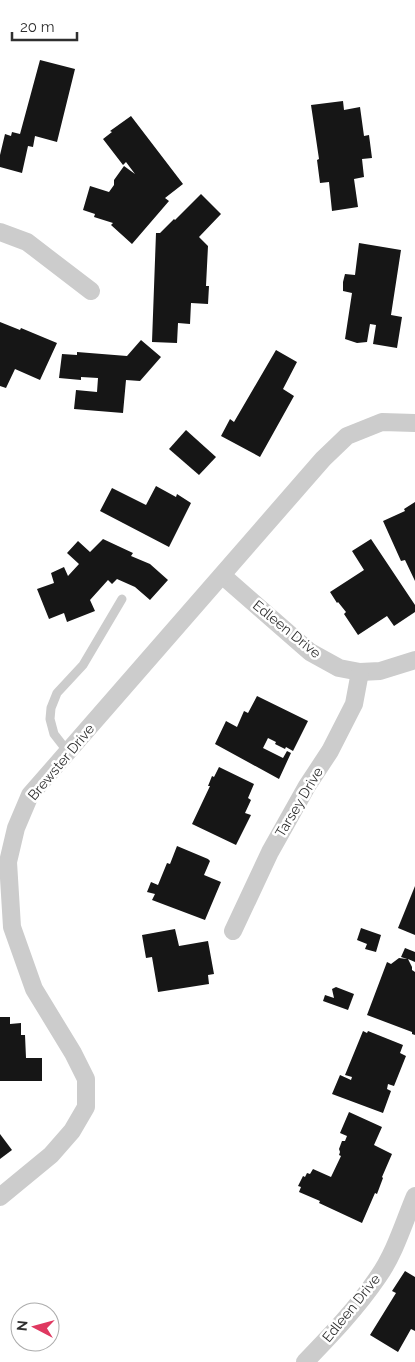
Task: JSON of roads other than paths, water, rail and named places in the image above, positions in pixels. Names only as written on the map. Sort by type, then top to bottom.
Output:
[{"type":"street","points":[[0,232],[27,242],[91,291]]},
{"type":"street","name":"Brewster Drive","points":[[0,1197],[51,1155],[72,1130],[86,1107],[86,1080],[73,1053],[34,989],[12,927],[8,862],[16,828],[30,795],[323,459],[347,436],[382,422],[415,423]]},
{"type":"street","name":"Edleen Drive","points":[[222,576],[310,652],[339,668],[360,672],[380,671],[415,660]]},
{"type":"street","name":"Tarsey Drive","points":[[233,931],[270,852],[330,751],[354,704],[360,672]]},
{"type":"street","name":"Edleen Drive","points":[[305,1362],[346,1318],[379,1276],[389,1258],[415,1196]]},
{"type":"lane","points":[[68,752],[54,734],[50,718],[51,708],[57,694],[83,665],[122,599]]}]
